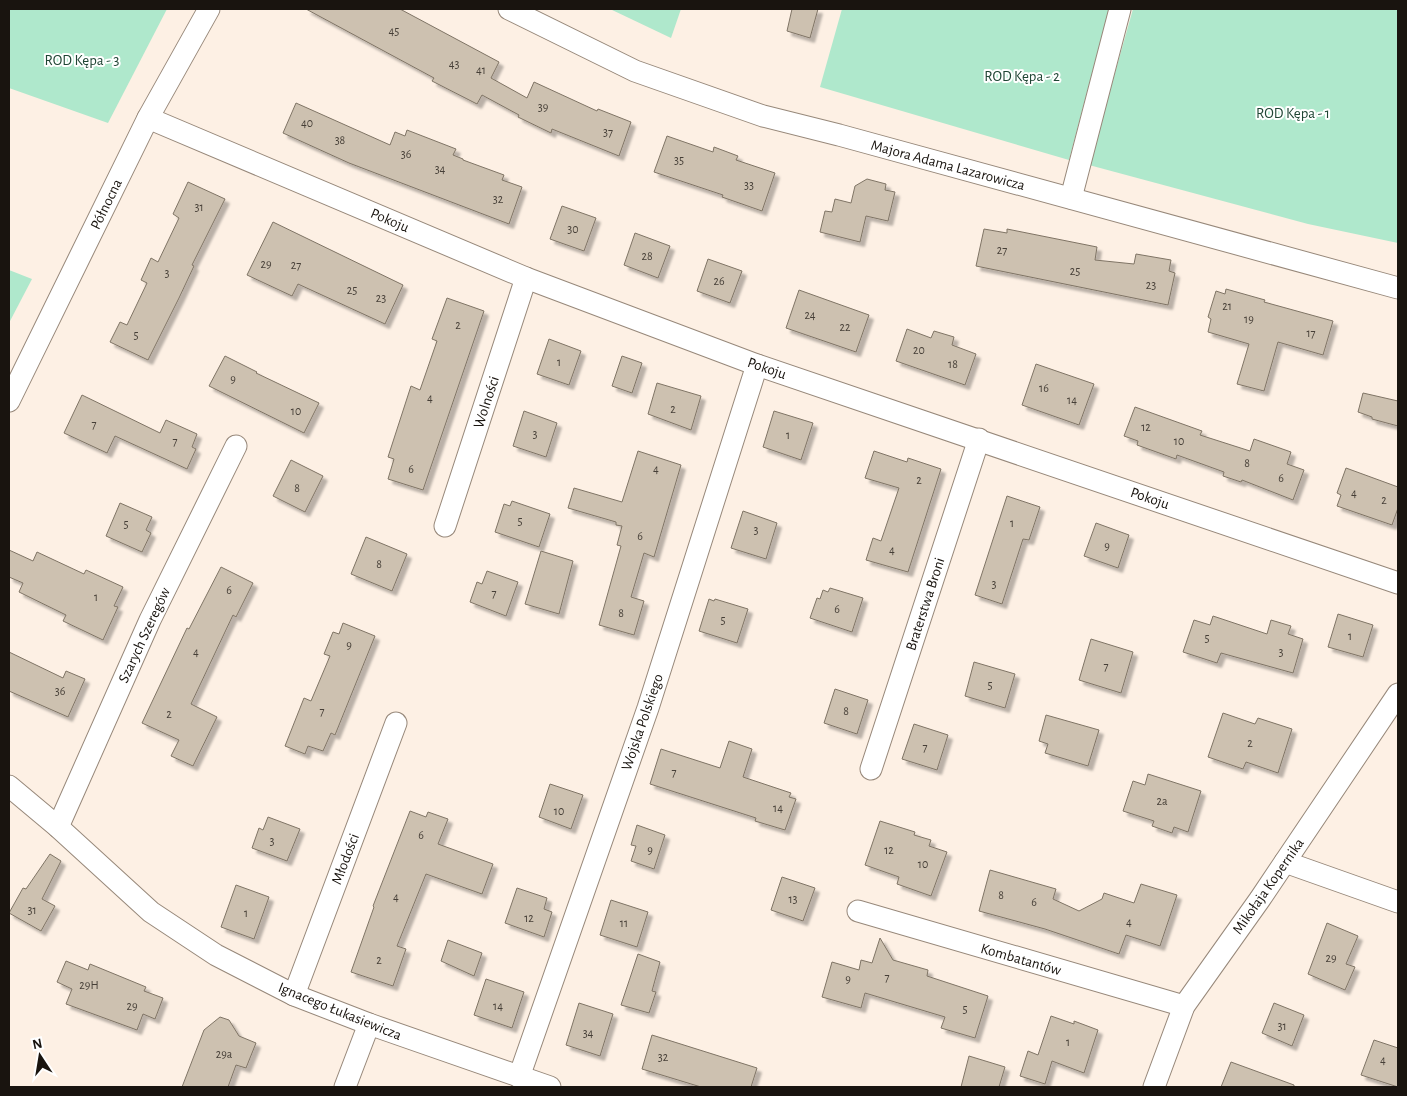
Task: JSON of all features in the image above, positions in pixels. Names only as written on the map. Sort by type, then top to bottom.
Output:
[{"type":"street","name":"Północna","points":[[9,401],[148,118],[209,9]]},
{"type":"street","name":"Majora Adama Lazarowicza","points":[[509,9],[635,71],[763,116],[839,135],[1398,288]]},
{"type":"street","points":[[1071,198],[1120,9]]},
{"type":"street","name":"Pokoju","points":[[148,118],[526,278],[757,365],[1398,583]]},
{"type":"street","name":"Wolności","points":[[446,526],[526,278]]},
{"type":"street","name":"Wojska Polskiego","points":[[519,1077],[648,708],[757,365]]},
{"type":"street","name":"Braterstwa Broni","points":[[870,768],[979,439]]},
{"type":"street","name":"Szarych Szeregów","points":[[58,827],[150,620],[236,446]]},
{"type":"street","name":"Mikołaja Kopernika","points":[[1154,1087],[1184,1006],[1285,862],[1398,694]]},
{"type":"street","name":"Młodości","points":[[294,995],[396,723]]},
{"type":"street","name":"Ignacego Łukasiewicza","points":[[9,786],[58,827],[151,912],[216,955],[294,995],[369,1024],[550,1087]]},
{"type":"street","points":[[1285,862],[1398,902]]},
{"type":"street","name":"Kombatantów","points":[[858,911],[1184,1006]]},
{"type":"street","points":[[345,1087],[369,1024]]},
{"type":"green space","name":"ROD Kępa - 3","points":[[9,9],[167,9],[108,123],[9,88]]},
{"type":"green space","points":[[610,9],[681,9],[671,38]]},
{"type":"green space","name":"ROD Kępa - 2","points":[[842,9],[1109,9],[1069,160],[820,87]]},
{"type":"green space","name":"ROD Kępa - 1","points":[[1133,9],[1398,9],[1398,243],[1308,224],[1089,165]]},
{"type":"green space","points":[[9,270],[32,279],[9,323]]},
{"type":"building","points":[[306,9],[400,9],[499,62],[491,78],[527,98],[534,82],[597,111],[598,109],[631,122],[619,156],[552,129],[551,133],[518,117],[519,115],[482,95],[477,104],[432,81],[434,78]]},
{"type":"building","points":[[792,9],[818,9],[810,38],[787,31]]},
{"type":"building","points":[[296,103],[390,145],[395,132],[405,136],[407,130],[456,149],[453,155],[463,160],[504,175],[502,180],[522,187],[509,224],[349,163],[283,133]]},
{"type":"building","points":[[667,136],[713,152],[714,147],[738,156],[736,160],[775,173],[762,211],[722,197],[723,195],[654,172]]},
{"type":"building","points":[[867,179],[886,184],[885,190],[895,192],[888,221],[866,216],[860,242],[820,232],[825,211],[832,212],[835,199],[851,203],[855,186]]},
{"type":"building","points":[[188,182],[225,199],[148,360],[110,342],[120,322],[127,325],[147,283],[141,280],[151,258],[158,262],[179,218],[173,214]]},
{"type":"building","points":[[562,206],[596,218],[584,251],[550,239]]},
{"type":"building","points":[[273,222],[403,285],[385,324],[298,284],[292,296],[247,275]]},
{"type":"building","points":[[984,229],[1007,233],[1007,229],[1097,247],[1095,260],[1134,264],[1136,254],[1171,260],[1169,271],[1175,273],[1168,305],[976,266]]},
{"type":"building","points":[[635,233],[670,246],[658,278],[624,265]]},
{"type":"building","points":[[708,259],[742,271],[730,303],[697,291]]},
{"type":"building","points":[[1226,289],[1265,300],[1264,302],[1333,321],[1323,355],[1278,342],[1264,391],[1237,384],[1249,344],[1208,332],[1211,319],[1208,317],[1216,291],[1225,294]]},
{"type":"building","points":[[799,290],[869,315],[856,352],[786,328]]},
{"type":"building","points":[[447,298],[484,311],[423,490],[388,479],[394,459],[388,457],[411,386],[420,390],[437,341],[432,339]]},
{"type":"building","points":[[907,329],[931,338],[934,331],[954,337],[952,345],[976,354],[965,385],[896,361]]},
{"type":"building","points":[[549,339],[581,351],[569,385],[537,374]]},
{"type":"building","points":[[225,356],[319,403],[304,433],[209,386]]},
{"type":"building","points":[[622,356],[642,363],[632,393],[612,386]]},
{"type":"building","points":[[1036,364],[1094,384],[1079,425],[1022,405]]},
{"type":"building","points":[[657,383],[701,396],[691,430],[648,414]]},
{"type":"building","points":[[1363,393],[1398,401],[1398,426],[1372,419],[1372,417],[1358,412]]},
{"type":"building","points":[[82,395],[160,433],[166,420],[197,434],[192,447],[196,449],[187,469],[115,436],[107,453],[64,433]]},
{"type":"building","points":[[1135,407],[1202,431],[1200,435],[1250,451],[1254,439],[1291,452],[1287,464],[1304,470],[1293,500],[1242,480],[1241,482],[1223,476],[1224,472],[1177,455],[1176,459],[1137,445],[1138,441],[1124,436]]},
{"type":"building","points":[[524,411],[557,423],[546,457],[513,446]]},
{"type":"building","points":[[774,411],[813,423],[801,460],[763,447]]},
{"type":"building","points":[[638,451],[681,465],[654,557],[644,553],[631,597],[644,601],[634,635],[599,625],[621,546],[617,545],[622,526],[616,525],[616,522],[568,508],[574,488],[622,502]]},
{"type":"building","points":[[874,451],[907,462],[908,458],[941,469],[908,572],[866,560],[873,538],[881,541],[899,488],[865,478]]},
{"type":"building","points":[[291,460],[323,476],[305,512],[273,496]]},
{"type":"building","points":[[1346,468],[1398,487],[1398,508],[1392,525],[1337,506],[1341,495],[1337,493]]},
{"type":"building","points":[[1007,496],[1040,507],[1029,540],[1023,539],[1002,604],[975,595]]},
{"type":"building","points":[[512,501],[550,514],[539,547],[495,532],[504,504],[510,506]]},
{"type":"building","points":[[120,503],[152,517],[146,530],[151,533],[142,552],[106,536]]},
{"type":"building","points":[[743,511],[777,523],[766,559],[731,548]]},
{"type":"building","points":[[1096,523],[1129,535],[1118,568],[1084,556]]},
{"type":"building","points":[[366,537],[407,554],[392,591],[351,574]]},
{"type":"building","points":[[9,550],[33,561],[37,552],[84,574],[86,570],[123,587],[114,606],[118,607],[103,640],[63,621],[66,615],[19,592],[23,583],[9,577]]},
{"type":"building","points":[[541,551],[573,561],[559,614],[525,604]]},
{"type":"building","points":[[221,567],[253,583],[236,617],[233,615],[191,704],[217,717],[193,766],[171,756],[179,740],[142,723],[187,628],[189,629]]},
{"type":"building","points":[[487,571],[518,582],[506,616],[470,602],[477,582],[482,584]]},
{"type":"building","points":[[830,588],[863,598],[852,632],[810,618],[817,598],[820,599],[823,590],[828,592]]},
{"type":"building","points":[[709,599],[748,609],[737,643],[699,631]]},
{"type":"building","points":[[1338,614],[1373,625],[1363,657],[1328,647]]},
{"type":"building","points":[[1213,616],[1267,634],[1271,620],[1291,626],[1288,634],[1303,639],[1293,673],[1221,653],[1217,663],[1183,652],[1194,620],[1210,625]]},
{"type":"building","points":[[343,623],[375,636],[335,735],[331,733],[323,751],[308,746],[305,754],[285,746],[304,698],[311,701],[330,656],[324,654],[333,632],[339,634]]},
{"type":"building","points":[[1091,639],[1133,652],[1121,693],[1079,680]]},
{"type":"building","points":[[9,652],[63,678],[66,671],[85,679],[68,717],[9,691]]},
{"type":"building","points":[[974,662],[1015,674],[1005,708],[965,696]]},
{"type":"building","points":[[835,689],[868,700],[857,734],[824,723]]},
{"type":"building","points":[[1223,713],[1255,724],[1258,718],[1292,729],[1278,773],[1246,762],[1243,769],[1208,757]]},
{"type":"building","points":[[1046,715],[1099,730],[1088,766],[1045,753],[1048,744],[1039,741]]},
{"type":"building","points":[[914,724],[948,735],[937,770],[902,759]]},
{"type":"building","points":[[729,741],[752,749],[743,777],[791,793],[789,797],[796,799],[785,830],[755,821],[756,818],[650,784],[661,749],[720,768]]},
{"type":"building","points":[[1148,774],[1201,791],[1188,832],[1174,827],[1172,833],[1152,826],[1154,821],[1123,811],[1133,781],[1145,785]]},
{"type":"building","points":[[550,784],[583,795],[571,829],[539,817]]},
{"type":"building","points":[[410,811],[426,817],[428,812],[448,819],[438,844],[493,864],[482,894],[426,874],[397,946],[406,949],[393,986],[351,972],[373,906]]},
{"type":"building","points":[[268,817],[300,829],[287,861],[252,848],[259,828],[263,830]]},
{"type":"building","points":[[880,821],[915,832],[914,835],[931,840],[929,846],[947,852],[931,896],[897,884],[899,877],[865,865]]},
{"type":"building","points":[[637,825],[665,835],[654,869],[631,861],[636,846],[631,845]]},
{"type":"building","points":[[50,854],[61,861],[42,899],[55,906],[41,931],[9,913],[23,888],[26,889]]},
{"type":"building","points":[[990,870],[1056,889],[1053,899],[1079,911],[1102,899],[1104,893],[1134,903],[1141,884],[1177,895],[1160,946],[1126,935],[1119,954],[1045,929],[979,911]]},
{"type":"building","points":[[782,877],[815,888],[803,921],[771,910]]},
{"type":"building","points":[[236,885],[269,897],[254,939],[221,927]]},
{"type":"building","points":[[517,888],[547,898],[544,909],[552,912],[544,937],[505,923]]},
{"type":"building","points":[[611,900],[648,912],[637,947],[600,935]]},
{"type":"building","points":[[1327,923],[1358,936],[1346,964],[1355,967],[1345,990],[1308,974]]},
{"type":"building","points":[[880,938],[893,960],[928,970],[927,976],[988,996],[975,1038],[941,1028],[945,1017],[865,993],[861,1008],[822,997],[832,962],[859,970],[861,960],[872,963]]},
{"type":"building","points":[[448,940],[482,953],[474,976],[441,961]]},
{"type":"building","points":[[638,954],[660,962],[652,991],[656,992],[649,1013],[621,1005]]},
{"type":"building","points":[[66,961],[88,970],[90,964],[146,987],[144,991],[163,998],[155,1019],[143,1014],[137,1030],[66,1004],[72,989],[57,982]]},
{"type":"building","points":[[486,979],[524,992],[512,1028],[474,1015]]},
{"type":"building","points":[[579,1003],[613,1014],[600,1056],[566,1045]]},
{"type":"building","points":[[1274,1003],[1304,1015],[1292,1046],[1262,1033]]},
{"type":"building","points":[[1051,1016],[1074,1024],[1074,1021],[1098,1030],[1084,1073],[1052,1061],[1045,1084],[1020,1076],[1028,1051],[1038,1055]]},
{"type":"building","points":[[220,1017],[229,1020],[239,1036],[256,1043],[246,1068],[236,1065],[228,1087],[182,1087],[204,1030]]},
{"type":"building","points":[[652,1035],[757,1068],[751,1087],[701,1087],[642,1069]]},
{"type":"building","points":[[1374,1040],[1398,1048],[1398,1087],[1361,1075]]},
{"type":"building","points":[[969,1056],[1005,1067],[999,1087],[961,1087]]},
{"type":"building","points":[[1231,1062],[1294,1085],[1294,1087],[1221,1087]]}]
